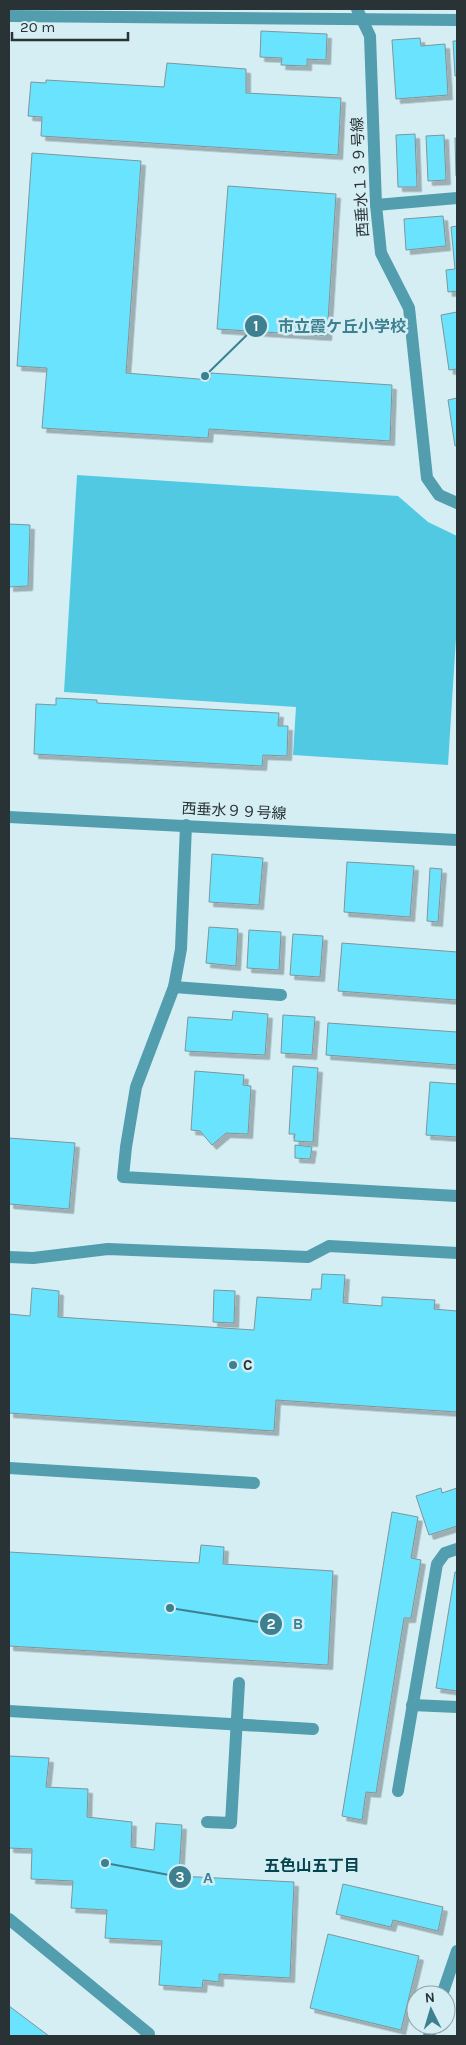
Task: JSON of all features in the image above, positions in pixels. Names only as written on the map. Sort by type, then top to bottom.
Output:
[{"type":"street","points":[[9,16],[359,14],[457,20]]},
{"type":"street","name":"西垂水１３９号線","points":[[359,14],[370,36],[376,205],[381,253],[409,308],[427,478],[439,495],[457,503]]},
{"type":"street","points":[[376,205],[457,198]]},
{"type":"street","name":"西垂水９９号線","points":[[9,817],[457,840]]},
{"type":"street","points":[[186,825],[181,949],[174,987],[136,1087],[123,1177],[457,1196]]},
{"type":"street","points":[[174,987],[281,995]]},
{"type":"street","points":[[9,1257],[33,1258],[108,1249],[308,1257],[329,1246],[457,1253]]},
{"type":"street","points":[[9,1468],[254,1483]]},
{"type":"street","points":[[398,1791],[436,1564],[445,1553],[457,1549]]},
{"type":"street","points":[[207,1822],[231,1823],[239,1683]]},
{"type":"street","points":[[412,1705],[457,1707]]},
{"type":"street","points":[[9,1711],[313,1729]]},
{"type":"street","points":[[9,1919],[148,2034]]},
{"type":"street","points":[[445,1985],[457,1951]]},
{"type":"shaded area","points":[[77,475],[398,496],[428,522],[457,536],[457,622],[448,765],[293,755],[296,707],[64,692]]},
{"type":"building","points":[[261,31],[327,34],[326,60],[307,59],[307,66],[281,65],[282,58],[260,57]]},
{"type":"building","points":[[420,38],[421,46],[445,44],[448,95],[396,99],[392,40]]},
{"type":"building","points":[[453,41],[457,41],[457,76],[455,76]]},
{"type":"building","points":[[167,63],[246,69],[246,93],[341,98],[338,155],[41,136],[42,117],[28,116],[31,82],[46,83],[46,80],[164,87]]},
{"type":"building","points":[[415,134],[417,187],[398,187],[396,135]]},
{"type":"building","points":[[444,135],[446,180],[428,181],[426,136]]},
{"type":"building","points":[[455,138],[457,138],[457,176],[456,176]]},
{"type":"building","points":[[32,153],[141,161],[126,373],[210,380],[211,373],[392,385],[390,441],[209,429],[208,438],[42,428],[47,368],[17,366]]},
{"type":"building","points":[[228,186],[336,194],[327,336],[217,329]]},
{"type":"building","points":[[443,216],[446,246],[406,250],[404,219]]},
{"type":"building","points":[[457,226],[457,291],[448,292],[446,270],[455,269],[451,227]]},
{"type":"building","points":[[457,312],[457,369],[449,370],[441,315]]},
{"type":"building","points":[[457,398],[457,445],[455,446],[448,400]]},
{"type":"building","points":[[9,524],[30,525],[28,586],[9,587]]},
{"type":"building","points":[[56,698],[97,700],[97,703],[279,713],[278,726],[288,726],[287,756],[263,755],[262,766],[34,754],[36,704],[56,705]]},
{"type":"building","points":[[212,854],[263,858],[259,905],[209,902]]},
{"type":"building","points":[[347,862],[414,866],[410,917],[344,912]]},
{"type":"building","points":[[430,868],[442,869],[438,922],[427,921]]},
{"type":"building","points":[[209,927],[238,929],[236,966],[206,963]]},
{"type":"building","points":[[249,930],[281,932],[279,970],[247,968]]},
{"type":"building","points":[[293,934],[323,936],[320,977],[290,975]]},
{"type":"building","points":[[342,943],[457,952],[457,1000],[338,991]]},
{"type":"building","points":[[233,1011],[268,1014],[265,1055],[185,1051],[188,1017],[232,1020]]},
{"type":"building","points":[[283,1015],[315,1017],[312,1055],[281,1053]]},
{"type":"building","points":[[328,1023],[457,1032],[457,1065],[326,1055]]},
{"type":"building","points":[[293,1066],[318,1068],[313,1142],[294,1141],[295,1134],[289,1134]]},
{"type":"building","points":[[195,1071],[244,1075],[243,1085],[251,1086],[248,1134],[226,1133],[212,1145],[200,1131],[191,1130]]},
{"type":"building","points":[[430,1082],[457,1084],[457,1137],[426,1135]]},
{"type":"building","points":[[9,1138],[75,1143],[69,1209],[9,1204]]},
{"type":"building","points":[[295,1145],[312,1147],[310,1159],[295,1158]]},
{"type":"building","name":"C","points":[[322,1274],[345,1275],[343,1303],[382,1306],[382,1297],[435,1300],[434,1309],[457,1311],[457,1412],[276,1400],[274,1431],[9,1413],[9,1314],[30,1316],[32,1288],[59,1291],[58,1317],[254,1330],[257,1297],[311,1300],[312,1289],[321,1289]]},
{"type":"building","points":[[214,1290],[235,1291],[234,1323],[213,1322]]},
{"type":"building","points":[[441,1488],[442,1493],[457,1488],[457,1526],[429,1535],[416,1496]]},
{"type":"building","points":[[392,1512],[418,1517],[411,1558],[421,1560],[411,1618],[404,1618],[376,1793],[366,1792],[362,1820],[342,1816]]},
{"type":"building","points":[[201,1545],[224,1547],[223,1564],[333,1571],[328,1665],[9,1646],[9,1552],[199,1563]]},
{"type":"building","points":[[455,1572],[457,1572],[457,1691],[436,1688]]},
{"type":"building","points":[[9,1756],[49,1758],[46,1787],[88,1789],[87,1817],[132,1822],[131,1847],[154,1850],[156,1823],[182,1825],[179,1876],[294,1882],[290,1978],[219,1974],[219,1982],[203,1980],[202,1988],[159,1985],[162,1941],[105,1938],[107,1910],[71,1908],[73,1881],[31,1879],[32,1849],[9,1848]]},
{"type":"building","points":[[343,1884],[443,1907],[438,1931],[393,1920],[391,1927],[336,1914]]},
{"type":"building","points":[[328,1934],[419,1956],[412,1985],[406,1985],[406,2009],[401,2030],[310,2008]]},
{"type":"building","points":[[9,2006],[49,2036],[9,2036]]},
{"type":"place","name":"市立霞ケ丘小学校","points":[[205,376]]},
{"type":"place","name":"C","points":[[233,1365]]},
{"type":"place","name":"B","points":[[170,1608]]},
{"type":"place","name":"A","points":[[105,1863]]},
{"type":"district","name":"五色山五丁目","points":[[312,1865]]}]
